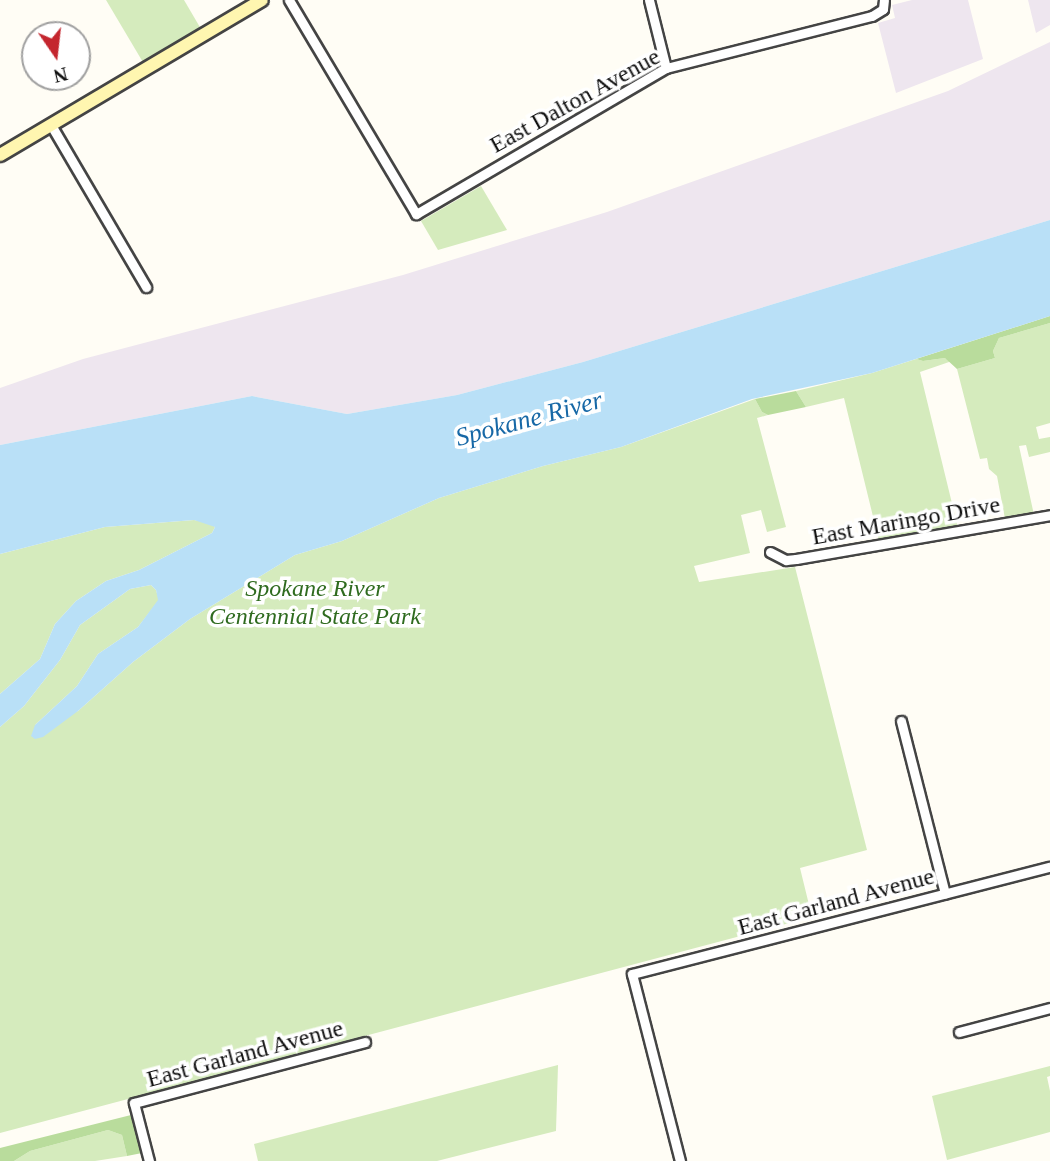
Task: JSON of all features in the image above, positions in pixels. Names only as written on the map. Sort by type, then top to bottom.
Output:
[{"type":"street","points":[[0,155],[262,0]]},
{"type":"street","name":"East Dalton Avenue","points":[[289,0],[416,214],[666,68],[873,16],[883,5]]},
{"type":"street","points":[[649,0],[666,68]]},
{"type":"street","points":[[51,125],[146,287]]},
{"type":"street","name":"East Maringo Drive","points":[[770,552],[786,560],[796,559],[1050,515]]},
{"type":"street","points":[[901,721],[945,893]]},
{"type":"street","name":"East Garland Avenue","points":[[680,1161],[632,974],[1050,867]]},
{"type":"street","points":[[959,1032],[1050,1008]]},
{"type":"street","name":"East Garland Avenue","points":[[149,1161],[134,1103],[365,1042]]},
{"type":"shaded area","points":[[912,0],[968,0],[983,59],[896,93],[878,23],[895,18],[892,5]]},
{"type":"shaded area","points":[[1028,0],[1050,0],[1050,25],[1036,33]]},
{"type":"shaded area","points":[[1050,42],[1050,220],[583,362],[457,395],[347,414],[252,396],[0,445],[0,388],[83,359],[403,275],[607,212],[948,91]]},
{"type":"green space","points":[[106,0],[184,0],[201,29],[144,64]]},
{"type":"green space","points":[[481,186],[507,230],[438,250],[421,221]]},
{"type":"green space","points":[[1050,316],[1050,323],[999,338],[993,351],[995,358],[957,369],[945,358],[923,361],[916,359]]},
{"type":"green space","points":[[1050,323],[1050,423],[1036,427],[1039,439],[1050,437],[1050,452],[1029,457],[1026,445],[1019,446],[1034,515],[1005,519],[997,476],[989,469],[987,458],[980,459],[957,369],[995,358],[993,351],[999,338]]},
{"type":"green space","points":[[945,358],[952,361],[920,372],[958,528],[879,541],[844,398],[806,407],[796,391],[872,373],[916,359],[923,361]]},
{"type":"green space","points":[[796,391],[806,407],[768,415],[762,412],[755,399]]},
{"type":"green space","points":[[755,399],[762,412],[768,415],[757,418],[786,527],[767,532],[761,510],[741,515],[750,553],[694,566],[699,582],[795,567],[867,850],[800,868],[812,917],[0,1133],[0,727],[24,706],[60,660],[80,625],[130,589],[151,585],[156,590],[159,600],[138,627],[98,654],[77,686],[35,725],[78,711],[133,662],[190,619],[295,555],[342,541],[439,498],[543,466],[621,447]]},
{"type":"green space","name":"Spokane River Centennial State Park","points":[[194,520],[211,523],[215,527],[212,533],[139,570],[106,581],[76,601],[55,624],[40,659],[0,694],[0,554],[105,527]]},
{"type":"green space","points":[[558,1065],[556,1131],[437,1161],[258,1161],[254,1144]]},
{"type":"green space","points":[[1050,1066],[1050,1076],[1047,1077],[1050,1091],[1050,1132],[947,1160],[932,1096]]},
{"type":"green space","points":[[131,1115],[142,1153],[127,1156],[122,1135],[108,1130],[30,1151],[14,1161],[0,1161],[0,1148]]},
{"type":"green space","points":[[108,1130],[122,1135],[127,1156],[95,1161],[14,1161],[30,1151]]},
{"type":"water","name":"Spokane River","points":[[1050,220],[1050,316],[872,373],[752,399],[621,447],[543,466],[439,498],[342,541],[295,555],[190,619],[133,662],[78,711],[43,737],[35,739],[31,736],[35,725],[77,686],[98,654],[138,627],[158,600],[156,590],[151,585],[130,589],[80,625],[60,660],[24,706],[0,727],[0,694],[40,659],[55,624],[76,601],[106,581],[139,570],[212,533],[215,527],[194,520],[105,527],[0,554],[0,445],[252,396],[347,414],[457,395],[583,362]]}]
